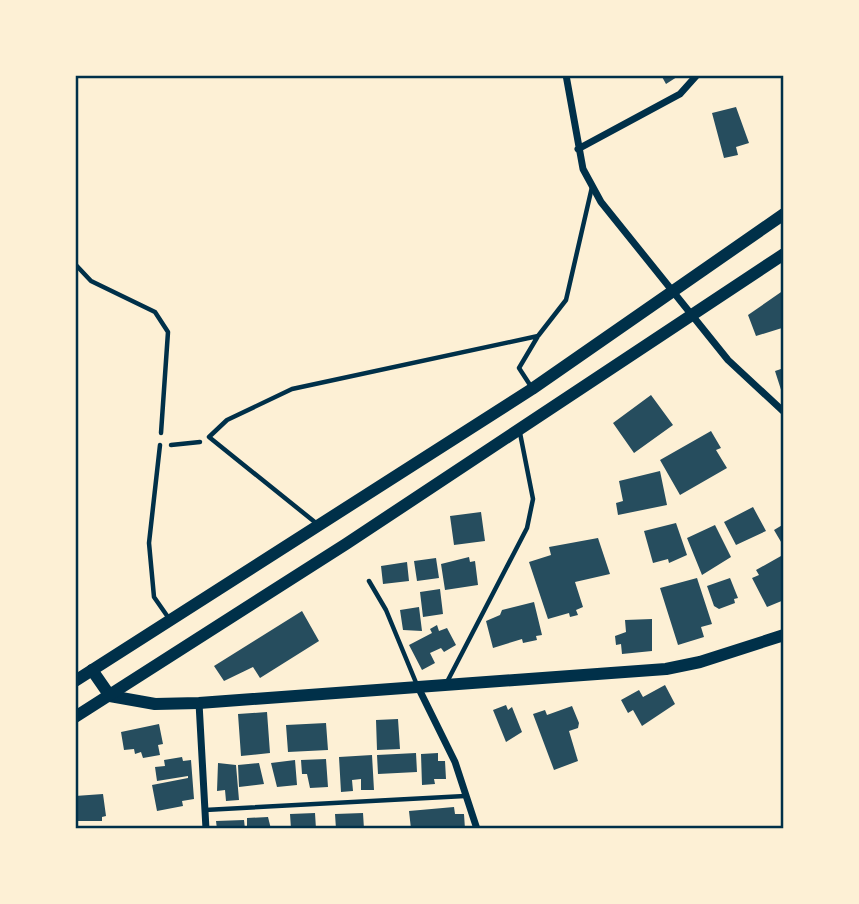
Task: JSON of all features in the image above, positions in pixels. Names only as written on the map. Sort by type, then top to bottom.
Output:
[{"type":"main road","points":[[75,681],[532,389],[784,214]]},
{"type":"main road","points":[[75,717],[519,431],[784,254]]},
{"type":"main road","points":[[92,670],[110,696],[155,704],[199,703],[666,669],[700,662],[784,635]]},
{"type":"street","points":[[566,75],[578,149],[592,187],[729,360],[784,412]]},
{"type":"street","points":[[578,149],[680,94],[697,75]]},
{"type":"street","points":[[418,687],[455,762],[477,829]]},
{"type":"street","points":[[199,703],[206,829]]},
{"type":"lane","points":[[532,389],[519,369],[538,336],[566,300],[592,187]]},
{"type":"lane","points":[[319,526],[209,437],[227,420],[292,389],[538,336]]},
{"type":"lane","points":[[445,686],[527,528],[532,491],[519,431]]},
{"type":"lane","points":[[160,445],[149,543],[154,597],[170,621]]},
{"type":"lane","points":[[369,581],[386,610],[418,687]]},
{"type":"lane","points":[[205,810],[466,796]]},
{"type":"path","points":[[75,264],[91,281],[155,312],[168,332],[160,445],[183,445],[205,440]]},
{"type":"building","points":[[661,75],[680,75],[666,84]]},
{"type":"building","points":[[736,107],[749,143],[736,147],[738,155],[724,158],[712,113]]},
{"type":"building","points":[[784,290],[784,332],[782,328],[756,336],[748,315]]},
{"type":"building","points":[[784,368],[784,396],[783,396],[775,371]]},
{"type":"building","points":[[651,395],[673,425],[634,453],[613,423]]},
{"type":"building","points":[[711,431],[721,448],[716,450],[727,468],[680,495],[660,460]]},
{"type":"building","points":[[660,471],[667,505],[618,515],[616,503],[623,501],[619,481]]},
{"type":"building","points":[[753,507],[766,531],[736,545],[724,522]]},
{"type":"building","points":[[481,512],[485,541],[454,545],[450,516]]},
{"type":"building","points":[[676,523],[687,555],[669,563],[668,559],[653,563],[644,531]]},
{"type":"building","points":[[784,524],[784,547],[774,530]]},
{"type":"building","points":[[715,525],[731,557],[702,575],[687,538]]},
{"type":"building","points":[[598,538],[610,574],[575,582],[583,607],[576,610],[578,615],[570,617],[569,613],[548,619],[529,562],[551,555],[549,547]]},
{"type":"building","points":[[781,556],[784,600],[767,607],[752,578],[759,575],[756,570]]},
{"type":"building","points":[[469,557],[470,562],[475,561],[478,585],[445,590],[441,564]]},
{"type":"building","points":[[436,558],[439,578],[417,581],[414,561]]},
{"type":"building","points":[[407,562],[409,581],[383,584],[381,566]]},
{"type":"building","points":[[697,578],[712,624],[701,627],[704,637],[678,645],[660,588]]},
{"type":"building","points":[[730,578],[738,598],[734,599],[735,603],[719,609],[714,606],[707,586]]},
{"type":"building","points":[[440,589],[443,614],[423,617],[420,592]]},
{"type":"building","points":[[534,602],[542,635],[536,636],[537,640],[523,643],[522,639],[493,648],[486,621],[500,615],[502,610]]},
{"type":"building","points":[[419,607],[422,631],[403,630],[400,610]]},
{"type":"building","points":[[302,611],[319,641],[260,678],[253,667],[224,681],[214,666]]},
{"type":"building","points":[[652,619],[652,651],[622,654],[621,644],[616,645],[615,636],[626,632],[625,620]]},
{"type":"building","points":[[437,625],[439,631],[447,628],[456,645],[444,652],[441,648],[430,653],[435,663],[422,670],[409,645],[432,633],[430,629]]},
{"type":"building","points":[[665,685],[675,704],[642,726],[633,710],[628,713],[621,700],[639,690],[643,697]]},
{"type":"building","points":[[506,705],[508,710],[512,707],[522,732],[506,742],[493,710]]},
{"type":"building","points":[[572,706],[579,723],[578,728],[569,731],[578,761],[554,770],[533,714],[545,710],[547,715]]},
{"type":"building","points":[[267,712],[270,753],[241,756],[238,714]]},
{"type":"building","points":[[398,719],[400,749],[377,750],[376,720]]},
{"type":"building","points":[[326,723],[328,750],[288,752],[286,725]]},
{"type":"building","points":[[159,724],[163,744],[158,745],[160,755],[143,758],[141,752],[135,754],[134,749],[124,750],[121,732]]},
{"type":"building","points":[[416,753],[417,772],[378,774],[377,755]]},
{"type":"building","points":[[438,753],[438,761],[445,761],[446,779],[434,779],[435,784],[422,785],[421,754]]},
{"type":"building","points":[[372,755],[374,790],[361,790],[361,779],[352,780],[353,791],[341,792],[339,757]]},
{"type":"building","points":[[182,757],[183,761],[191,760],[194,799],[182,801],[183,806],[157,811],[152,785],[188,776],[157,781],[155,767],[165,766],[164,760]]},
{"type":"building","points":[[326,759],[328,787],[310,788],[307,774],[302,774],[301,760]]},
{"type":"building","points":[[295,760],[297,785],[277,787],[271,763]]},
{"type":"building","points":[[218,763],[236,765],[239,800],[226,801],[225,790],[217,791]]},
{"type":"building","points":[[259,763],[264,784],[239,787],[238,765]]},
{"type":"building","points":[[103,794],[106,816],[102,817],[102,821],[75,821],[75,796]]},
{"type":"building","points":[[454,807],[455,814],[464,814],[465,829],[411,829],[409,811]]},
{"type":"building","points":[[315,813],[316,829],[291,829],[290,814]]},
{"type":"building","points":[[363,813],[364,829],[336,829],[335,814]]},
{"type":"building","points":[[268,817],[271,829],[247,829],[247,818]]},
{"type":"building","points":[[244,820],[245,829],[217,829],[216,821]]}]
